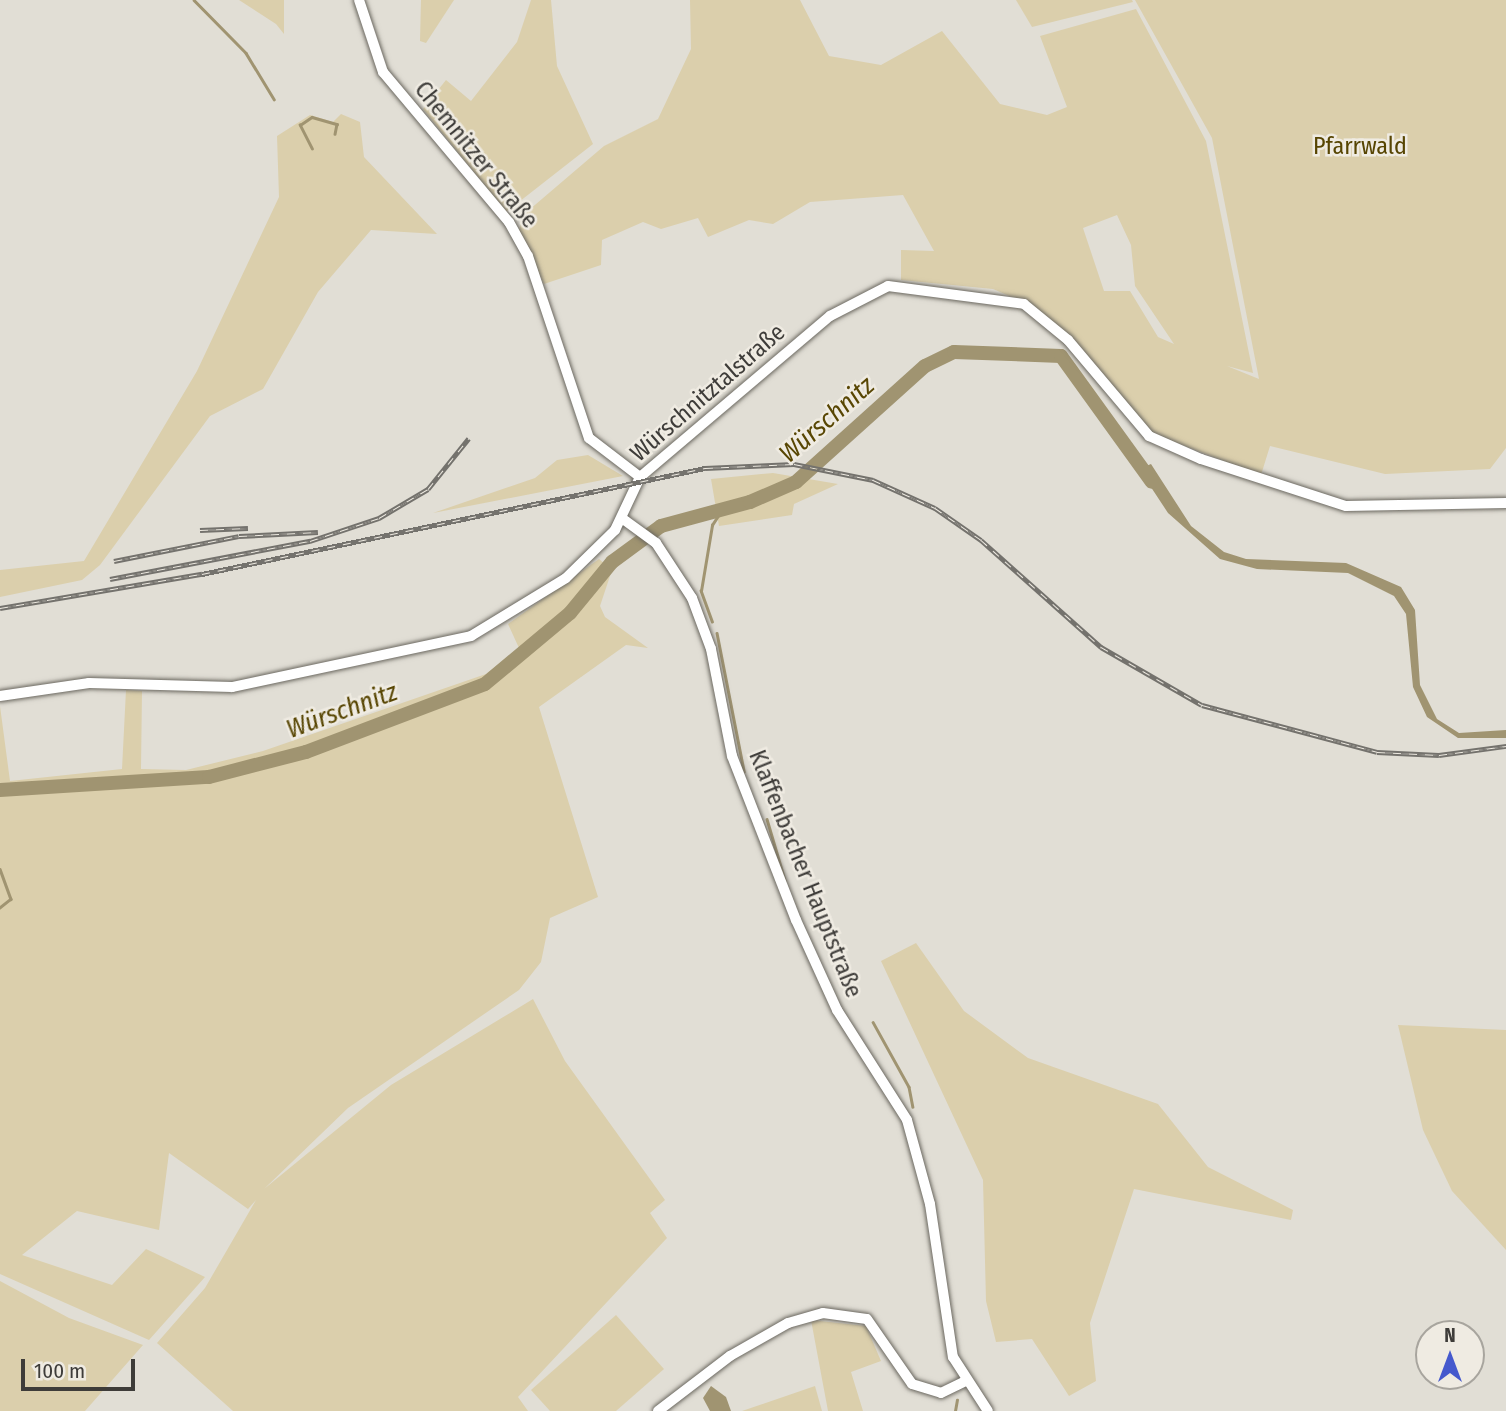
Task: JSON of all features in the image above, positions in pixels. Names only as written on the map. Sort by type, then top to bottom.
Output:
[{"type":"main road","name":"Würschnitztalstraße","points":[[0,696],[89,683],[232,687],[461,640],[566,578],[623,519],[640,477],[830,316],[888,286],[1024,304],[1068,340],[1149,436],[1346,506],[1506,503]]},
{"type":"street","name":"Chemnitzer Straße","points":[[359,0],[383,72],[509,222],[528,256],[589,438],[640,477]]},
{"type":"street","name":"Klaffenbacher Hauptstraße","points":[[623,519],[656,543],[685,584],[705,630],[732,756],[807,947],[837,1010],[907,1120],[930,1204],[949,1340],[966,1381],[988,1411]]},
{"type":"street","points":[[658,1411],[730,1356],[788,1323],[823,1313],[867,1319],[912,1384],[941,1393],[966,1381]]},
{"type":"green space","points":[[239,0],[284,0],[284,34],[276,24]]},
{"type":"green space","points":[[421,0],[454,0],[426,43],[420,41]]},
{"type":"green space","points":[[531,0],[551,0],[557,66],[593,144],[506,212],[423,109],[446,80],[471,101],[517,42]]},
{"type":"green space","name":"Pfarrwald","points":[[690,0],[800,0],[829,56],[881,65],[942,31],[1000,104],[1047,115],[1067,107],[1040,36],[1136,9],[1206,141],[1253,373],[1227,366],[1259,379],[1212,138],[1135,0],[1506,0],[1506,448],[1490,469],[1385,474],[1270,446],[1261,475],[1159,436],[1133,419],[1035,307],[993,289],[901,280],[901,250],[934,251],[903,195],[810,202],[773,224],[749,220],[708,237],[698,218],[661,229],[643,222],[602,240],[601,265],[544,284],[519,231],[522,216],[604,146],[658,119],[691,49]],"holes":[[[1117,215],[1131,245],[1135,286],[1174,344],[1158,337],[1130,291],[1104,291],[1083,228]]]},
{"type":"green space","points":[[1016,0],[1132,0],[1133,2],[1032,27]]},
{"type":"green space","points":[[341,114],[360,122],[364,157],[437,234],[371,230],[318,292],[263,389],[210,416],[100,565],[82,580],[0,597],[0,570],[84,561],[197,371],[279,197],[277,136],[310,115],[333,122]]},
{"type":"green space","points":[[588,455],[623,476],[433,513],[535,478],[557,460]]},
{"type":"green space","points":[[773,473],[838,484],[794,504],[792,515],[719,526],[711,479]]},
{"type":"green space","points":[[599,559],[612,570],[600,606],[605,617],[648,648],[626,645],[539,707],[598,897],[550,918],[541,962],[519,990],[348,1108],[264,1189],[391,1085],[533,999],[565,1061],[665,1200],[650,1213],[667,1238],[518,1397],[528,1411],[233,1411],[157,1343],[205,1288],[256,1200],[248,1209],[169,1153],[159,1230],[77,1211],[22,1255],[112,1285],[146,1249],[205,1277],[149,1340],[0,1274],[0,706],[10,781],[122,769],[126,690],[142,691],[141,769],[186,770],[263,751],[486,674],[519,648],[508,624]]},
{"type":"green space","points":[[916,943],[964,1011],[1028,1058],[1158,1104],[1208,1167],[1293,1210],[1291,1220],[1134,1189],[1090,1323],[1096,1381],[1069,1396],[1032,1339],[996,1342],[986,1301],[983,1180],[881,961]]},
{"type":"green space","points":[[1398,1025],[1506,1030],[1506,1250],[1452,1191],[1423,1130]]},
{"type":"green space","points":[[0,1281],[69,1318],[143,1345],[85,1411],[0,1411]]},
{"type":"green space","points":[[616,1315],[664,1369],[616,1411],[550,1411],[531,1390]]},
{"type":"green space","points":[[811,1320],[866,1326],[881,1361],[851,1372],[863,1411],[828,1411]]},
{"type":"green space","points":[[815,1386],[822,1411],[742,1411]]},
{"type":"shaded area","points":[[1151,464],[1191,526],[1224,552],[1246,559],[1346,563],[1401,587],[1415,610],[1420,685],[1437,719],[1459,733],[1506,730],[1506,738],[1458,738],[1427,717],[1413,687],[1406,614],[1394,596],[1348,573],[1257,569],[1220,559],[1168,513],[1139,469]]},
{"type":"shaded area","points":[[711,1386],[726,1397],[731,1411],[710,1411],[703,1398]]},
{"type":"waterway","points":[[194,0],[246,53],[274,99]]},
{"type":"waterway","points":[[312,149],[300,125],[312,117],[337,124],[335,134]]},
{"type":"waterway","name":"Würschnitz","points":[[0,790],[209,777],[306,752],[485,684],[570,613],[612,562],[661,526],[750,502],[796,482],[925,366],[954,352],[1061,356],[1152,482]]},
{"type":"waterway","points":[[712,622],[701,591],[712,525],[721,511]]},
{"type":"waterway","points":[[717,633],[744,771]]},
{"type":"waterway","points":[[767,819],[785,880]]},
{"type":"waterway","points":[[0,869],[11,899],[0,908]]},
{"type":"waterway","points":[[873,1022],[909,1087],[913,1107]]},
{"type":"waterway","points":[[955,1411],[957,1400]]},
{"type":"railway","points":[[110,579],[310,541],[379,518],[428,489],[469,438]]},
{"type":"railway","points":[[0,608],[202,574],[705,468],[794,464],[873,480],[935,508],[981,540],[1101,647],[1202,705],[1377,752],[1439,755],[1506,746]]},
{"type":"railway","points":[[200,530],[248,528]]},
{"type":"railway","points":[[114,561],[239,536],[318,532]]}]
